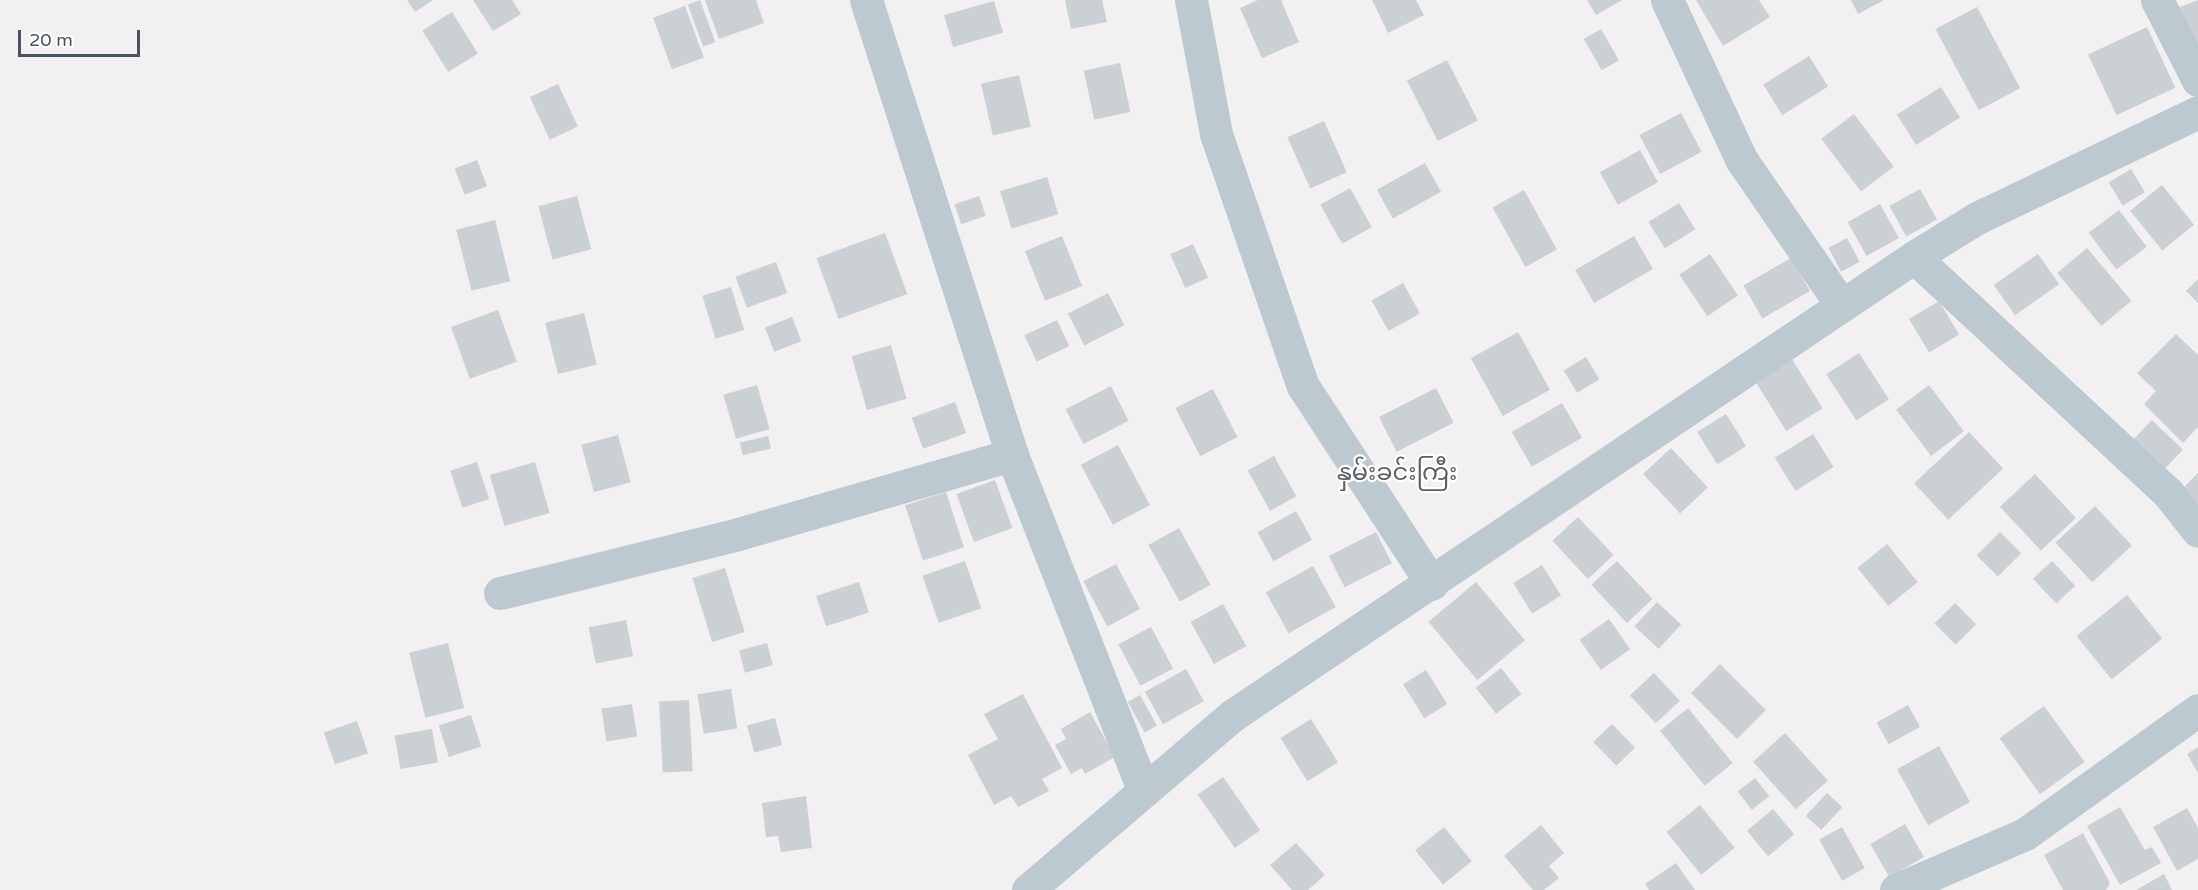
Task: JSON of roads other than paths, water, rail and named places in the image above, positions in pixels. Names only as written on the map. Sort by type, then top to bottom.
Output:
[{"type":"street","points":[[866,0],[1012,455],[1144,791]]},
{"type":"street","points":[[1191,0],[1216,134],[1303,386],[1432,584]]},
{"type":"street","points":[[1667,0],[1741,159],[1842,306]]},
{"type":"street","points":[[2157,0],[2198,80]]},
{"type":"street","points":[[1028,890],[1233,715],[1432,584],[1914,257],[1977,218],[2198,112]]},
{"type":"street","points":[[1914,257],[2168,493],[2198,531]]},
{"type":"street","points":[[500,593],[738,534],[1012,455]]},
{"type":"street","points":[[1896,890],[2025,834],[2198,710]]},
{"type":"district","name":"နှမ်းခင်းကြီး","points":[[1397,473]]}]
